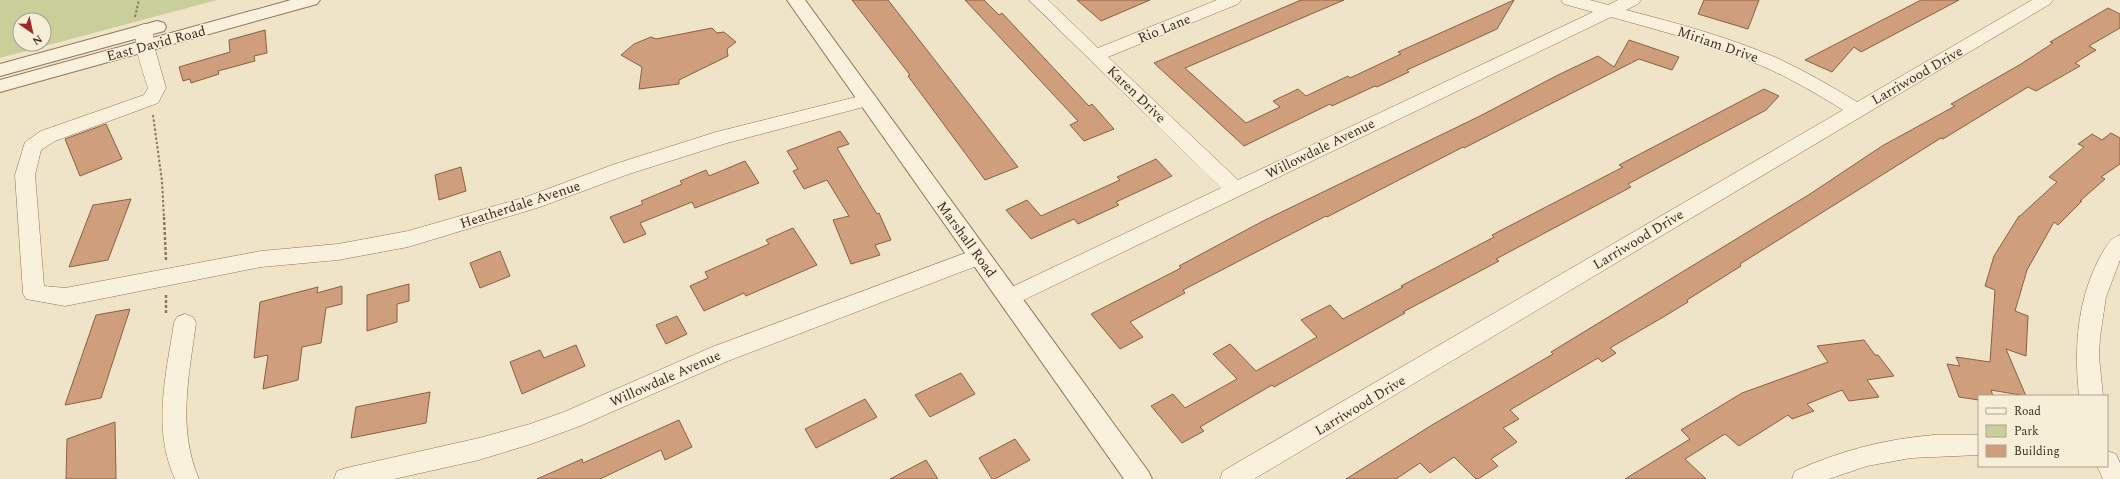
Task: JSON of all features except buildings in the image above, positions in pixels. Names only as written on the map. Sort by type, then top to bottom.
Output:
[{"type":"street","name":"East David Road","points":[[0,70],[258,0]]},
{"type":"street","name":"East David Road","points":[[0,86],[142,32],[311,0]]},
{"type":"street","name":"Marshall Road","points":[[796,0],[1009,298],[1135,478]]},
{"type":"street","name":"Karen Drive","points":[[1038,0],[1236,189]]},
{"type":"street","name":"Rio Lane","points":[[1096,55],[1232,0]]},
{"type":"street","name":"Miriam Drive","points":[[1570,0],[1716,42],[1758,57],[1793,73],[1857,110]]},
{"type":"street","name":"Willowdale Avenue","points":[[1009,298],[1632,0]]},
{"type":"street","name":"Larriwood Drive","points":[[1232,479],[2044,0]]},
{"type":"street","points":[[142,32],[157,88],[151,99]]},
{"type":"street","name":"Heatherdale Avenue","points":[[151,99],[48,136],[32,147],[25,175],[34,293],[65,297],[261,260],[338,252],[408,239],[533,202],[622,169],[723,137],[868,100]]},
{"type":"street","points":[[2091,395],[2088,378],[2088,339],[2094,302],[2104,272],[2120,243]]},
{"type":"street","name":"Willowdale Avenue","points":[[346,479],[479,449],[531,434],[572,419],[720,354],[979,256]]},
{"type":"street","points":[[185,322],[173,426],[175,447],[187,479]]},
{"type":"street","points":[[1804,479],[1829,466],[1864,455],[1913,446],[1958,444],[1978,446]]},
{"type":"street","points":[[2108,464],[2115,479]]},
{"type":"path","points":[[139,0],[142,32]]},
{"type":"path","points":[[151,99],[163,194],[166,322],[185,322]]},
{"type":"green space","points":[[0,0],[217,0],[52,44],[52,12],[12,12],[12,52],[22,52],[0,58]]}]
